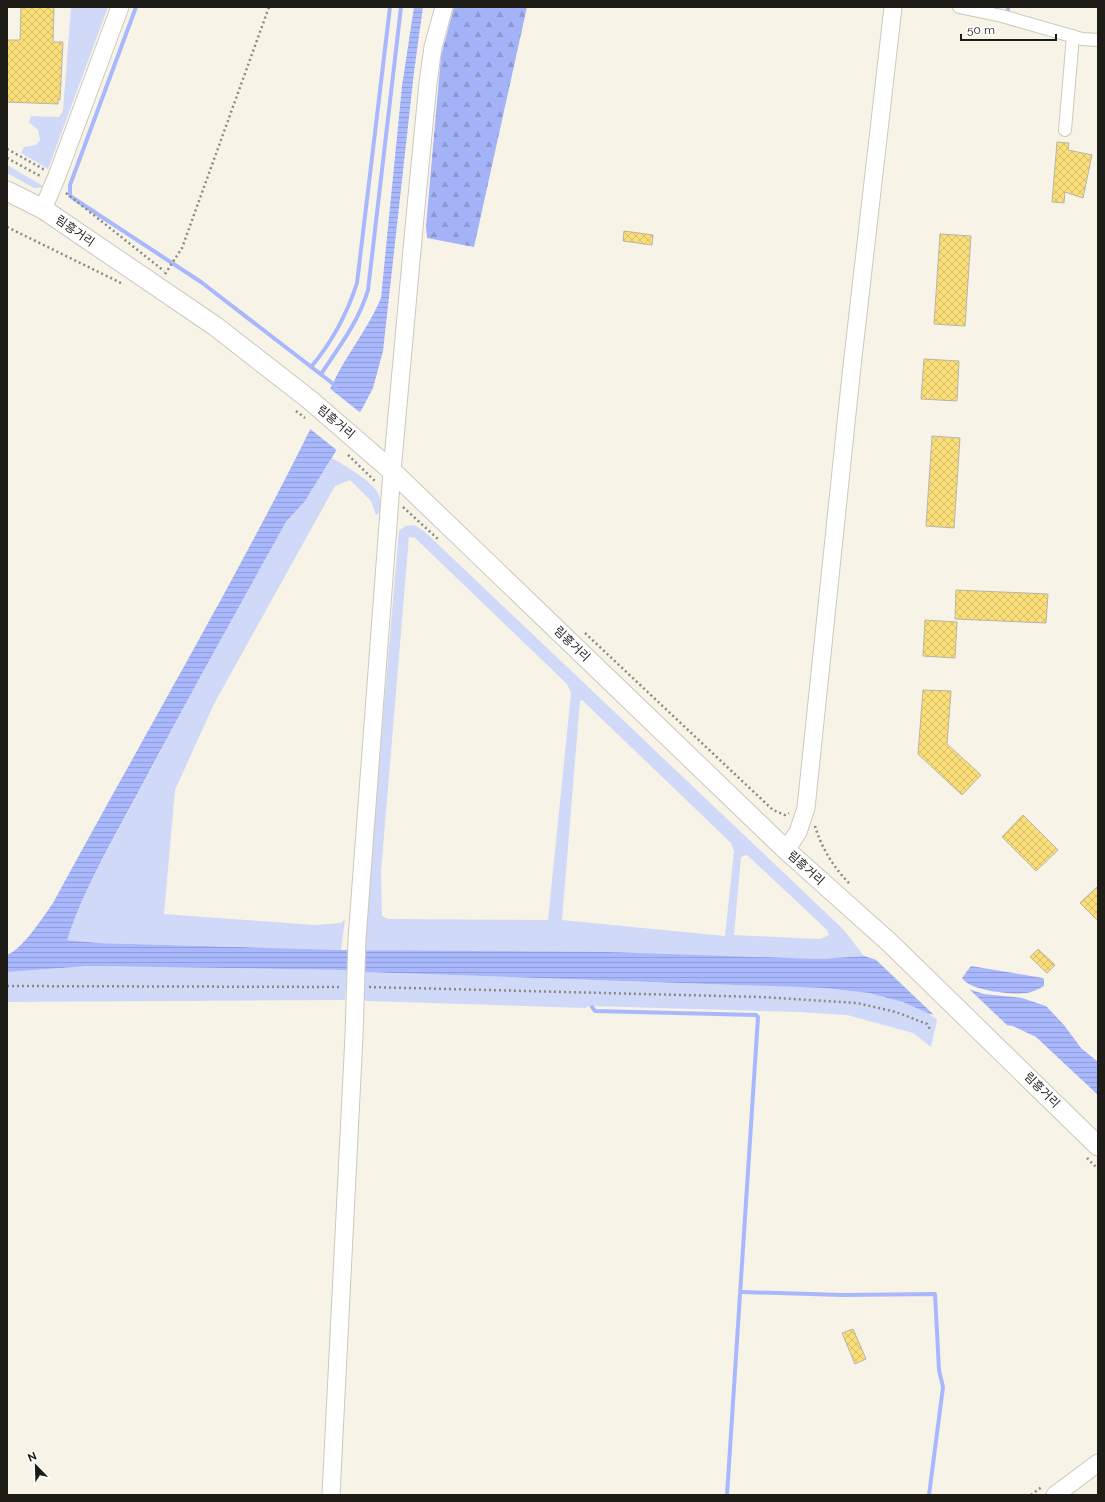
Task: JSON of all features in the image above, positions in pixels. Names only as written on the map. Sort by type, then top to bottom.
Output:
[{"type":"main road","name":"림흥거리","points":[[7,191],[43,209],[214,326],[301,408],[355,438],[392,471],[786,850],[890,944],[1098,1146]]},
{"type":"street","points":[[43,209],[56,180],[120,7]]},
{"type":"street","points":[[331,1495],[354,1036],[357,939],[392,471],[428,84],[433,47],[444,7]]},
{"type":"street","points":[[786,850],[798,832],[806,808],[834,555],[851,375],[893,7]]},
{"type":"street","points":[[959,7],[1002,16],[1096,41]]},
{"type":"street","points":[[1065,130],[1073,36]]},
{"type":"street","points":[[1055,1495],[1098,1463]]},
{"type":"path","points":[[171,267],[182,248],[270,7]]},
{"type":"path","points":[[7,149],[56,180],[173,277]]},
{"type":"path","points":[[7,158],[56,180]]},
{"type":"path","points":[[7,226],[130,287]]},
{"type":"path","points":[[583,631],[773,810],[785,815],[791,813],[798,806],[800,796],[807,797]]},
{"type":"path","points":[[814,821],[823,846],[840,875],[851,886]]},
{"type":"path","points":[[7,986],[355,979],[761,997],[857,1003],[896,1012],[927,1024],[931,1030]]},
{"type":"shaded area","points":[[71,7],[108,7],[48,169],[21,153],[24,147],[36,145],[40,140],[38,130],[29,122],[31,116],[59,117],[63,111]]},
{"type":"shaded area","points":[[414,7],[423,7],[414,72],[383,351],[373,388],[362,409],[305,501],[286,522],[249,588],[101,862],[82,901],[67,940],[98,943],[341,950],[607,952],[820,959],[864,956],[984,994],[1022,998],[1046,1006],[1064,1025],[1081,1048],[1098,1062],[1098,1095],[1036,1037],[1013,1026],[930,1014],[903,1002],[869,993],[824,988],[364,972],[345,970],[89,966],[7,972],[7,955],[13,952],[26,940],[53,903],[196,646],[266,516],[338,374],[370,320],[381,298],[402,86]]},
{"type":"shaded area","points":[[7,165],[45,187],[34,188],[7,173]]},
{"type":"shaded area","points":[[332,458],[356,472],[376,490],[382,511],[376,515],[371,501],[350,480],[335,486],[214,704],[175,790],[164,914],[315,925],[341,923],[345,919],[341,950],[98,943],[66,940],[82,901],[101,862],[231,621],[286,522],[305,501]]},
{"type":"shaded area","points":[[414,525],[424,531],[844,930],[864,956],[820,959],[363,950],[399,531],[405,526]],"holes":[[[409,537],[415,538],[567,684],[571,693],[548,920],[388,919],[382,916],[381,872]],[[582,700],[731,843],[734,851],[725,936],[562,920],[580,701]],[[747,855],[827,930],[829,935],[820,939],[734,935],[741,857]]]},
{"type":"shaded area","points":[[89,966],[347,970],[345,1000],[7,1002],[7,972]]},
{"type":"shaded area","points":[[971,966],[1043,978],[1044,986],[1027,993],[1002,993],[982,989],[973,986],[962,978]]},
{"type":"shaded area","points":[[364,972],[824,988],[884,996],[912,1005],[925,1011],[937,1020],[931,1047],[913,1033],[847,1015],[799,1012],[589,1006],[585,1008],[367,1001],[362,999]]},
{"type":"green space","points":[[454,7],[527,7],[474,247],[427,238],[426,226],[441,56]]},
{"type":"pier","points":[[328,387],[362,414],[339,452],[309,428]]},
{"type":"pier","points":[[874,958],[966,986],[1009,1027],[935,1016]]},
{"type":"building","points":[[21,7],[54,7],[53,42],[63,42],[60,100],[58,99],[58,104],[7,102],[7,40],[20,40]]},
{"type":"building","points":[[1057,142],[1069,143],[1068,150],[1092,155],[1083,198],[1065,192],[1064,203],[1052,202]]},
{"type":"building","points":[[624,231],[653,235],[652,245],[623,241]]},
{"type":"building","points":[[940,234],[971,236],[965,326],[934,324]]},
{"type":"building","points":[[924,359],[959,361],[957,401],[921,399]]},
{"type":"building","points":[[932,436],[960,438],[954,528],[926,526]]},
{"type":"building","points":[[956,590],[1048,594],[1046,623],[955,619]]},
{"type":"building","points":[[925,620],[957,622],[955,658],[923,656]]},
{"type":"building","points":[[923,690],[951,691],[947,744],[981,775],[962,795],[918,754]]},
{"type":"building","points":[[1023,815],[1058,850],[1036,871],[1002,837]]},
{"type":"building","points":[[1098,886],[1098,921],[1080,903]]},
{"type":"building","points":[[1038,949],[1055,965],[1047,973],[1030,957]]},
{"type":"building","points":[[853,1329],[866,1359],[855,1364],[842,1333]]},
{"type":"waterway","points":[[136,7],[70,185],[70,196],[201,282],[336,386]]},
{"type":"waterway","points":[[311,367],[326,348],[338,327],[349,306],[357,283],[390,7]]},
{"type":"waterway","points":[[321,374],[354,323],[368,290],[401,7]]},
{"type":"waterway","points":[[592,1007],[595,1011],[756,1015],[758,1017],[727,1495]]},
{"type":"waterway","points":[[741,1292],[842,1295],[935,1294],[939,1370],[943,1387],[929,1495]]}]
